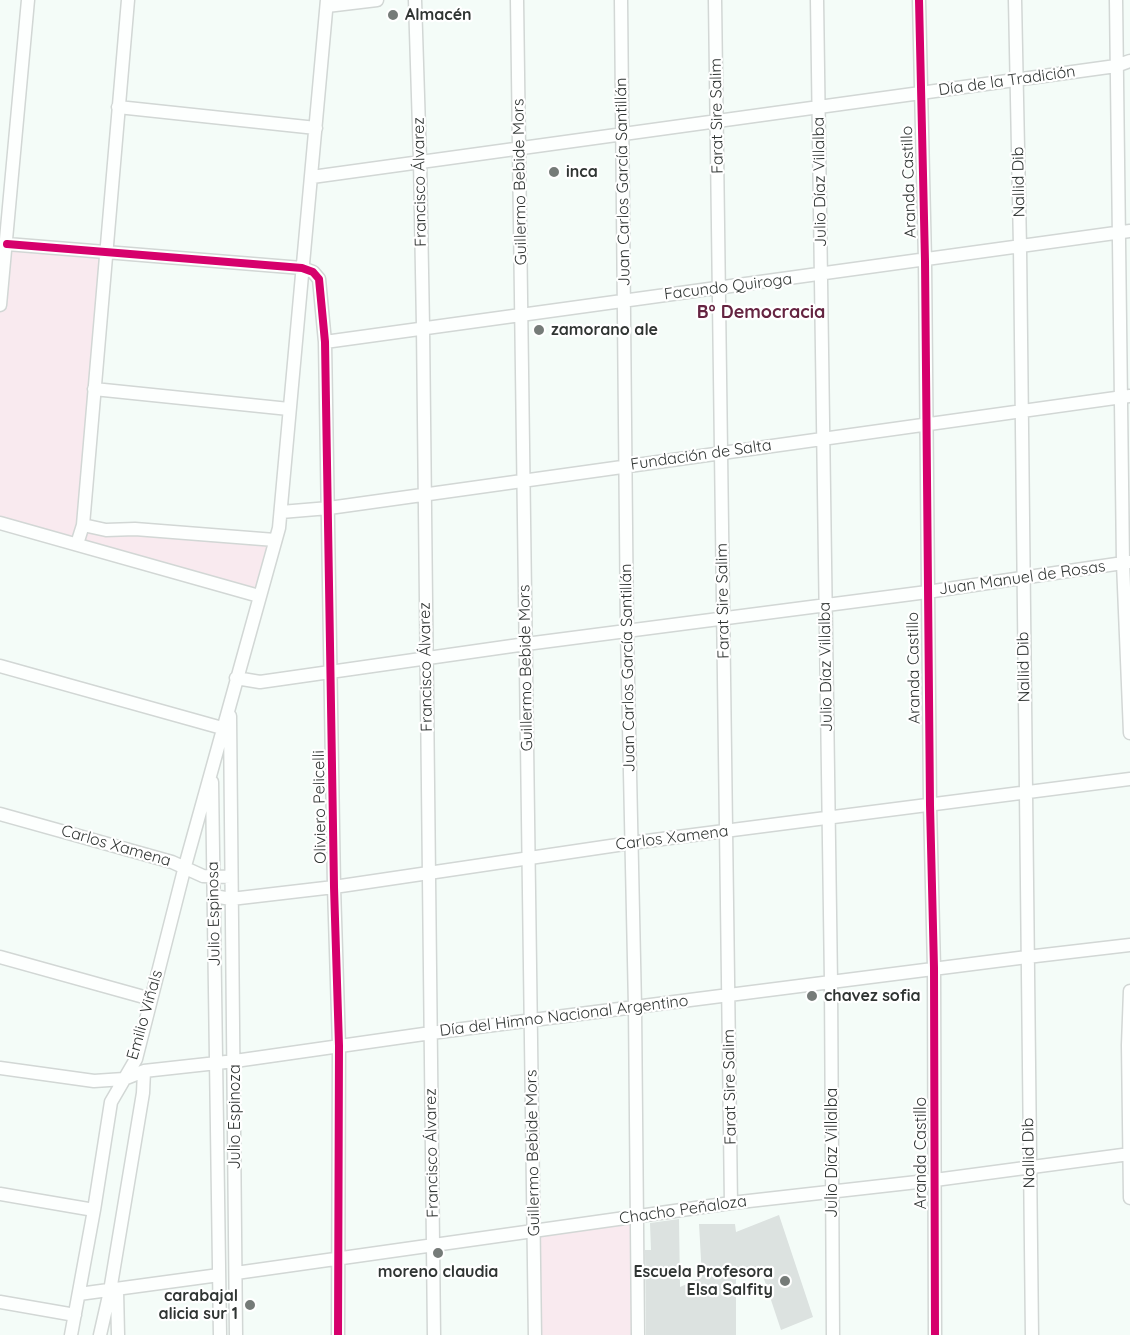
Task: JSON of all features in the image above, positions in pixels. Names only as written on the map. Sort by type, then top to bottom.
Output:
[{"type":"street","points":[[0,305],[7,244],[5,198],[28,0]]},
{"type":"street","points":[[77,543],[83,525],[128,0]]},
{"type":"street","points":[[212,766],[281,512],[327,3],[377,0]]},
{"type":"street","name":"Francisco Álvarez","points":[[415,0],[423,327],[434,1335]]},
{"type":"street","name":"Guillermo Bebide Mors","points":[[517,0],[535,1335]]},
{"type":"street","name":"Juan Carlos García Santillán","points":[[621,0],[627,632],[635,1007],[638,1335]]},
{"type":"street","name":"Farat Sire Salim","points":[[715,0],[731,1203]]},
{"type":"street","name":"Julio Díaz Villalba","points":[[817,0],[831,982],[833,1335]]},
{"type":"street","name":"Aranda Castillo","points":[[919,0],[925,261],[927,592],[934,968],[935,1335]]},
{"type":"street","name":"Nallid Dib","points":[[1015,0],[1020,247],[1020,411],[1032,1335]]},
{"type":"street","points":[[1116,0],[1116,66],[1125,232],[1126,563],[1130,733]]},
{"type":"street","name":"Día de la Tradición","points":[[312,177],[420,160],[1116,66],[1130,61]]},
{"type":"street","points":[[118,107],[316,128]]},
{"type":"street","name":"Facundo Quiroga","points":[[325,342],[1125,232]]},
{"type":"street","points":[[7,244],[303,268]]},
{"type":"street","name":"Oliviero Pelicelli","points":[[303,268],[313,272],[319,279],[325,342],[334,887],[339,1046],[338,1335]]},
{"type":"street","points":[[94,389],[289,409]]},
{"type":"street","name":"Fundación de Salta","points":[[281,512],[329,508],[1126,396]]},
{"type":"street","points":[[0,523],[259,596]]},
{"type":"street","points":[[83,525],[106,530],[135,529],[275,540]]},
{"type":"street","name":"Juan Manuel de Rosas","points":[[236,678],[260,682],[1126,563]]},
{"type":"street","points":[[0,666],[222,728]]},
{"type":"street","name":"Julio Espinosa","points":[[230,700],[231,899]]},
{"type":"street","name":"Julio Espinosa","points":[[212,766],[217,1063]]},
{"type":"street","name":"Emilio Viñals","points":[[71,1335],[111,1102],[136,1059],[184,866],[212,766]]},
{"type":"street","name":"Carlos Xamena","points":[[214,896],[231,899],[334,887],[631,843],[1130,779]]},
{"type":"street","name":"Carlos Xamena","points":[[0,814],[184,866],[203,876],[231,877]]},
{"type":"street","name":"Julio Espinoza","points":[[231,899],[235,1061],[236,1335]]},
{"type":"street","name":"Día del Himno Nacional Argentino","points":[[0,1068],[94,1081],[124,1079],[144,1071],[235,1061],[431,1033],[934,968],[1130,945]]},
{"type":"street","points":[[0,957],[151,999]]},
{"type":"street","points":[[1130,991],[1128,1045],[1130,1198]]},
{"type":"street","name":"Julio Espinoza","points":[[217,1063],[220,1335]]},
{"type":"street","name":"Emilio Viñals","points":[[100,1335],[114,1290],[143,1093],[144,1071]]},
{"type":"street","name":"Chacho Peñaloza","points":[[236,1273],[731,1203],[934,1180],[1130,1154]]},
{"type":"street","points":[[0,1194],[94,1210]]},
{"type":"street","points":[[79,1294],[219,1275]]},
{"type":"street","points":[[114,1290],[118,1335]]},
{"type":"street","points":[[0,1302],[75,1315]]},
{"type":"shaded area","points":[[7,244],[105,252],[84,525],[275,540],[259,596],[0,523],[0,305]]},
{"type":"shaded area","points":[[631,1224],[633,1335],[539,1335],[539,1235]]},
{"type":"building","points":[[779,1215],[813,1317],[781,1330],[761,1270],[736,1276],[736,1335],[646,1335],[645,1250],[651,1250],[650,1223],[679,1219],[680,1287],[702,1277],[699,1224],[735,1224],[736,1232]]},
{"type":"cycle path","points":[[919,0],[925,261],[930,805],[934,968],[935,1335]]},
{"type":"cycle path","points":[[7,244],[302,268],[313,272],[319,279],[325,342],[334,887],[339,1046],[338,1335]]},
{"type":"place","name":"Almacén","points":[[393,15]]},
{"type":"place","name":"inca","points":[[554,172]]},
{"type":"place","name":"zamorano ale","points":[[539,330]]},
{"type":"place","name":"chavez sofia","points":[[812,996]]},
{"type":"place","name":"moreno claudia","points":[[438,1253]]},
{"type":"place","name":"Escuela Profesora Elsa Salfity","points":[[785,1281]]},
{"type":"place","name":"carabajal alicia sur 1","points":[[250,1305]]},
{"type":"district","name":"B° Democracia","points":[[761,313]]}]
